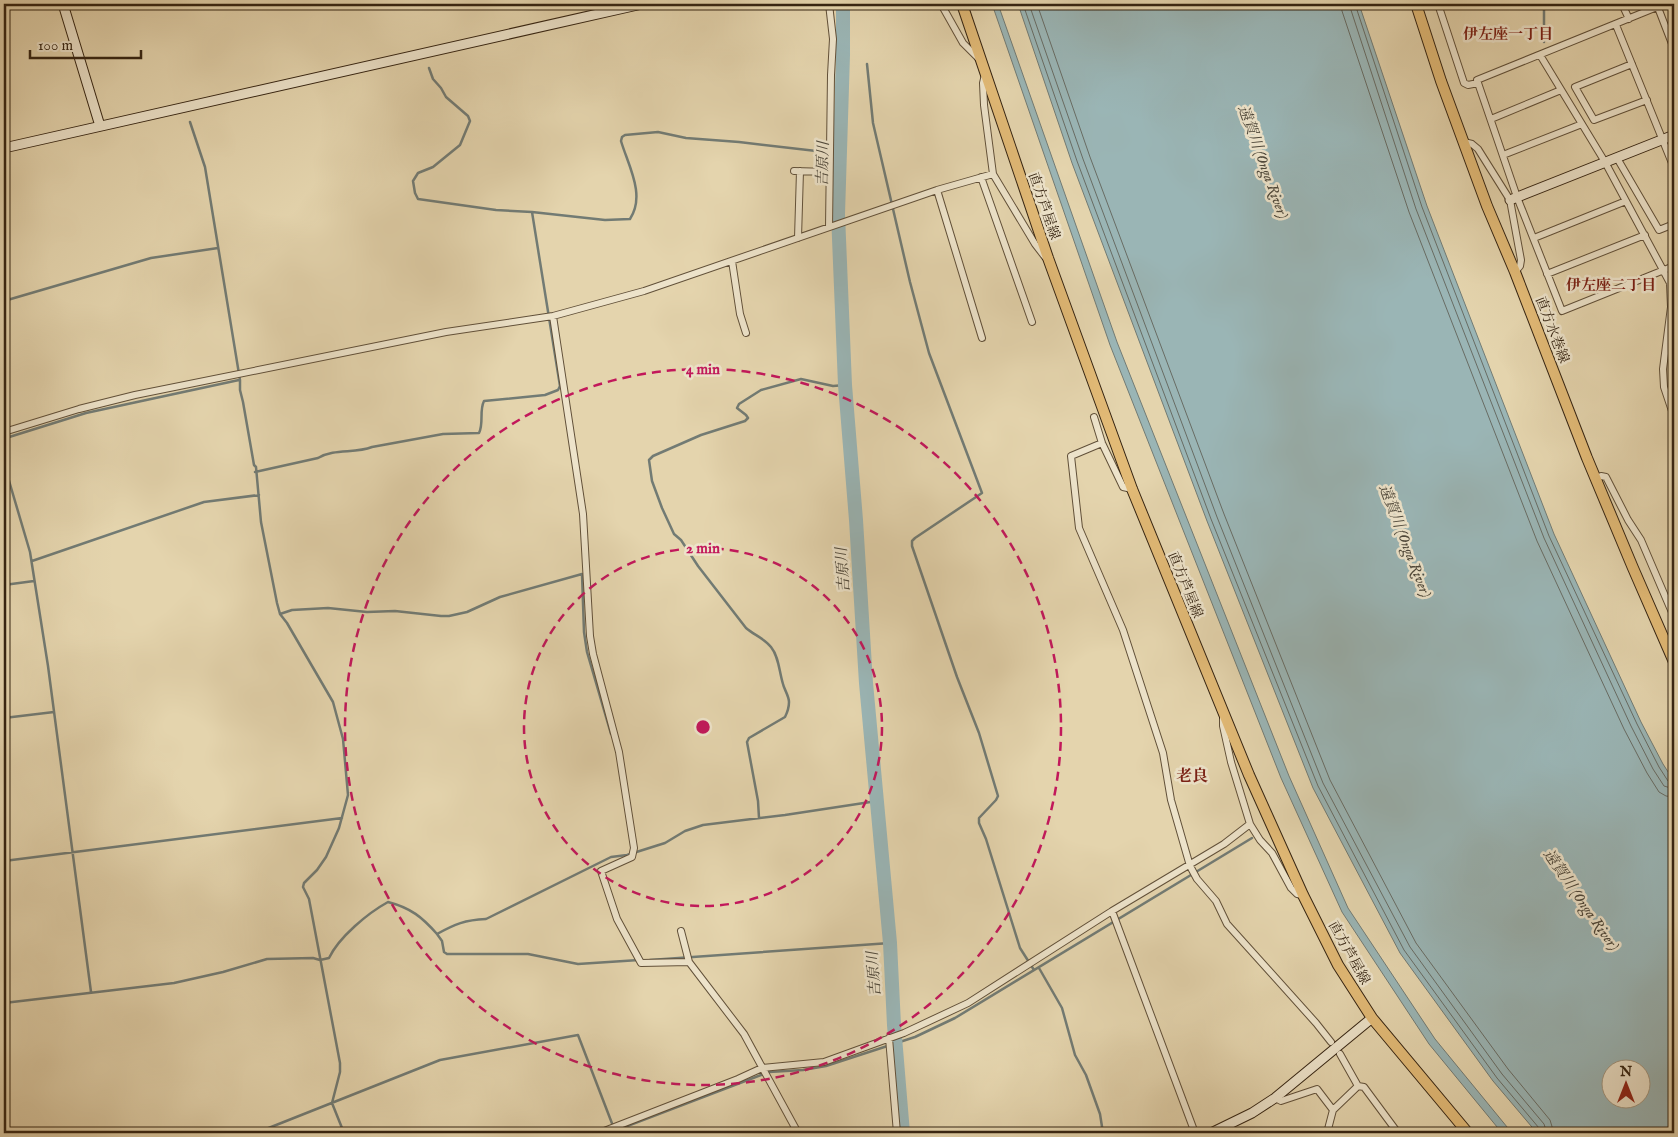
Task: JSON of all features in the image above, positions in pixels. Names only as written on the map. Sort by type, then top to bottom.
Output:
[{"type":"main road","name":"直方芦屋線","points":[[962,4],[1048,258],[1132,489],[1224,715],[1303,895],[1338,965],[1372,1018],[1468,1133]]},
{"type":"main road","name":"直方水巻線","points":[[1416,4],[1441,82],[1487,206],[1515,272],[1595,478],[1671,649],[1674,662]]},
{"type":"street","points":[[63,4],[100,126]]},
{"type":"street","points":[[4,148],[642,4]]},
{"type":"street","points":[[829,4],[833,39],[830,75],[829,227]]},
{"type":"street","points":[[941,4],[964,43],[981,60]]},
{"type":"street","points":[[1438,4],[1464,84],[1468,86],[1478,83]]},
{"type":"street","points":[[1622,4],[1629,19]]},
{"type":"street","points":[[1515,272],[1520,266],[1521,260],[1513,198],[1503,155],[1477,80],[1616,25],[1657,5],[1674,48]]},
{"type":"street","points":[[1616,25],[1674,168]]},
{"type":"street","points":[[1540,55],[1605,162],[1670,283],[1671,308],[1663,369],[1664,387],[1674,414]]},
{"type":"street","points":[[1632,64],[1575,87],[1594,120],[1647,100]]},
{"type":"street","points":[[985,74],[983,83],[984,105],[993,174],[1035,244],[1043,256],[1048,258]]},
{"type":"street","points":[[1491,119],[1561,90]]},
{"type":"street","points":[[1503,155],[1582,124]]},
{"type":"street","points":[[1513,198],[1674,135]]},
{"type":"street","points":[[1464,142],[1472,144],[1478,149],[1513,198],[1534,238],[1562,311],[1674,266]]},
{"type":"street","points":[[1617,158],[1659,230],[1674,224]]},
{"type":"street","points":[[798,238],[797,171],[829,172]]},
{"type":"street","points":[[4,432],[79,409],[143,394],[446,332],[553,316],[644,291],[937,190],[993,174]]},
{"type":"street","points":[[981,177],[1032,322]]},
{"type":"street","points":[[937,190],[982,338]]},
{"type":"street","points":[[1534,238],[1626,201]]},
{"type":"street","points":[[1547,274],[1645,235]]},
{"type":"street","points":[[732,261],[740,314],[746,333]]},
{"type":"street","points":[[553,316],[583,514],[590,636],[619,752],[634,848],[632,857],[600,871],[617,919],[641,963],[690,962]]},
{"type":"street","points":[[1094,417],[1102,442],[1123,487],[1132,489]]},
{"type":"street","points":[[1102,442],[1070,456],[1079,528],[1123,630],[1163,753],[1171,800],[1190,866],[1197,879],[1216,901],[1227,924],[1331,1042]]},
{"type":"street","points":[[1595,478],[1606,477],[1628,520],[1641,540],[1674,617]]},
{"type":"street","points":[[1667,599],[1674,596]]},
{"type":"street","points":[[1224,715],[1223,726],[1231,762],[1250,824],[1272,854],[1291,888],[1297,894],[1303,895]]},
{"type":"street","points":[[598,1133],[762,1068],[824,1062],[904,1034],[968,1003],[1112,912],[1190,866],[1250,824]]},
{"type":"street","points":[[1112,912],[1196,1133]]},
{"type":"street","points":[[681,931],[690,962],[744,1034],[798,1133]]},
{"type":"street","points":[[1211,1133],[1252,1113],[1275,1098],[1372,1018]]},
{"type":"street","points":[[889,1038],[897,1133]]},
{"type":"street","points":[[1340,1054],[1358,1086]]},
{"type":"street","points":[[1327,1133],[1333,1110],[1358,1086]]},
{"type":"street","points":[[1358,1086],[1364,1087],[1398,1133]]},
{"type":"street","points":[[1275,1098],[1282,1101],[1317,1089],[1333,1110]]},
{"type":"water","points":[[992,4],[998,4],[1117,342],[1289,776],[1348,908],[1435,1039],[1512,1133],[1502,1133],[1429,1044],[1342,912],[1281,778],[1110,345]]},
{"type":"water","name":"遠賀川 (Onga River)","points":[[1018,4],[1359,4],[1427,206],[1554,534],[1641,722],[1674,781],[1674,1133],[1537,1133],[1493,1081],[1400,953],[1313,788],[1207,521],[1072,163]]},
{"type":"waterway","name":"吉原川","points":[[843,4],[838,214],[845,385],[866,683],[890,943],[894,1025],[903,1133]]},
{"type":"waterway","points":[[1544,4],[1544,42]]},
{"type":"waterway","points":[[867,64],[873,123],[910,282],[929,353],[982,493],[915,538],[912,541],[912,546],[957,677],[979,733],[998,796],[979,818],[979,823],[986,839],[1020,948],[1034,970]]},
{"type":"waterway","points":[[429,68],[433,79],[446,97],[468,116],[470,121],[460,145],[433,167],[418,173],[413,181],[418,199],[496,210],[605,220],[630,219],[634,210],[636,190],[621,141],[625,135],[658,132],[686,138],[825,152]]},
{"type":"waterway","points":[[190,122],[205,167],[240,380],[240,390],[254,465],[256,467],[261,522],[277,603],[280,614],[333,702],[343,739],[348,795],[339,828],[326,857],[317,870],[304,883],[303,887],[309,899],[340,1063],[340,1072],[332,1103],[344,1133]]},
{"type":"waterway","points":[[255,472],[318,458],[331,453],[365,449],[443,434],[479,433],[484,401],[545,395],[558,390],[560,386],[532,212]]},
{"type":"waterway","points":[[4,301],[151,258],[218,248]]},
{"type":"waterway","points":[[759,818],[758,801],[747,742],[749,738],[785,717],[789,700],[777,660],[774,651],[768,644],[746,628],[698,566],[681,540],[674,534],[652,481],[649,460],[653,456],[701,435],[745,421],[748,418],[737,408],[739,404],[761,390],[801,379],[833,386],[845,385]]},
{"type":"waterway","points":[[6,438],[86,413],[239,380]]},
{"type":"waterway","points":[[4,420],[7,474],[30,552],[48,666],[91,992]]},
{"type":"waterway","points":[[32,561],[204,502],[259,495]]},
{"type":"waterway","points":[[280,614],[292,610],[328,608],[449,616],[467,612],[500,597],[582,574],[584,632],[587,652],[611,734]]},
{"type":"waterway","points":[[4,585],[34,581]]},
{"type":"waterway","points":[[4,718],[54,712]]},
{"type":"waterway","points":[[4,1003],[174,983],[223,972],[267,959],[313,958],[320,960],[329,958],[340,942],[355,926],[388,902],[416,914],[437,934],[460,923],[486,919],[611,857],[627,855],[665,843],[685,831],[703,825],[877,801]]},
{"type":"waterway","points":[[4,861],[342,818]]},
{"type":"waterway","points":[[609,1133],[769,1072],[803,1070],[826,1066],[915,1037],[955,1018],[1252,838]]},
{"type":"waterway","points":[[437,934],[442,941],[444,952],[447,954],[528,954],[578,964],[639,960]]},
{"type":"waterway","points":[[650,960],[890,943]]},
{"type":"waterway","points":[[1039,968],[1062,1008],[1075,1055],[1086,1075],[1100,1114],[1103,1133]]},
{"type":"waterway","points":[[256,1133],[440,1060],[578,1035],[613,1126]]},
{"type":"district","name":"伊左座一丁目","points":[[1508,34]]},
{"type":"district","name":"伊左座二丁目","points":[[1611,285]]},
{"type":"district","name":"老良","points":[[1192,777]]}]
